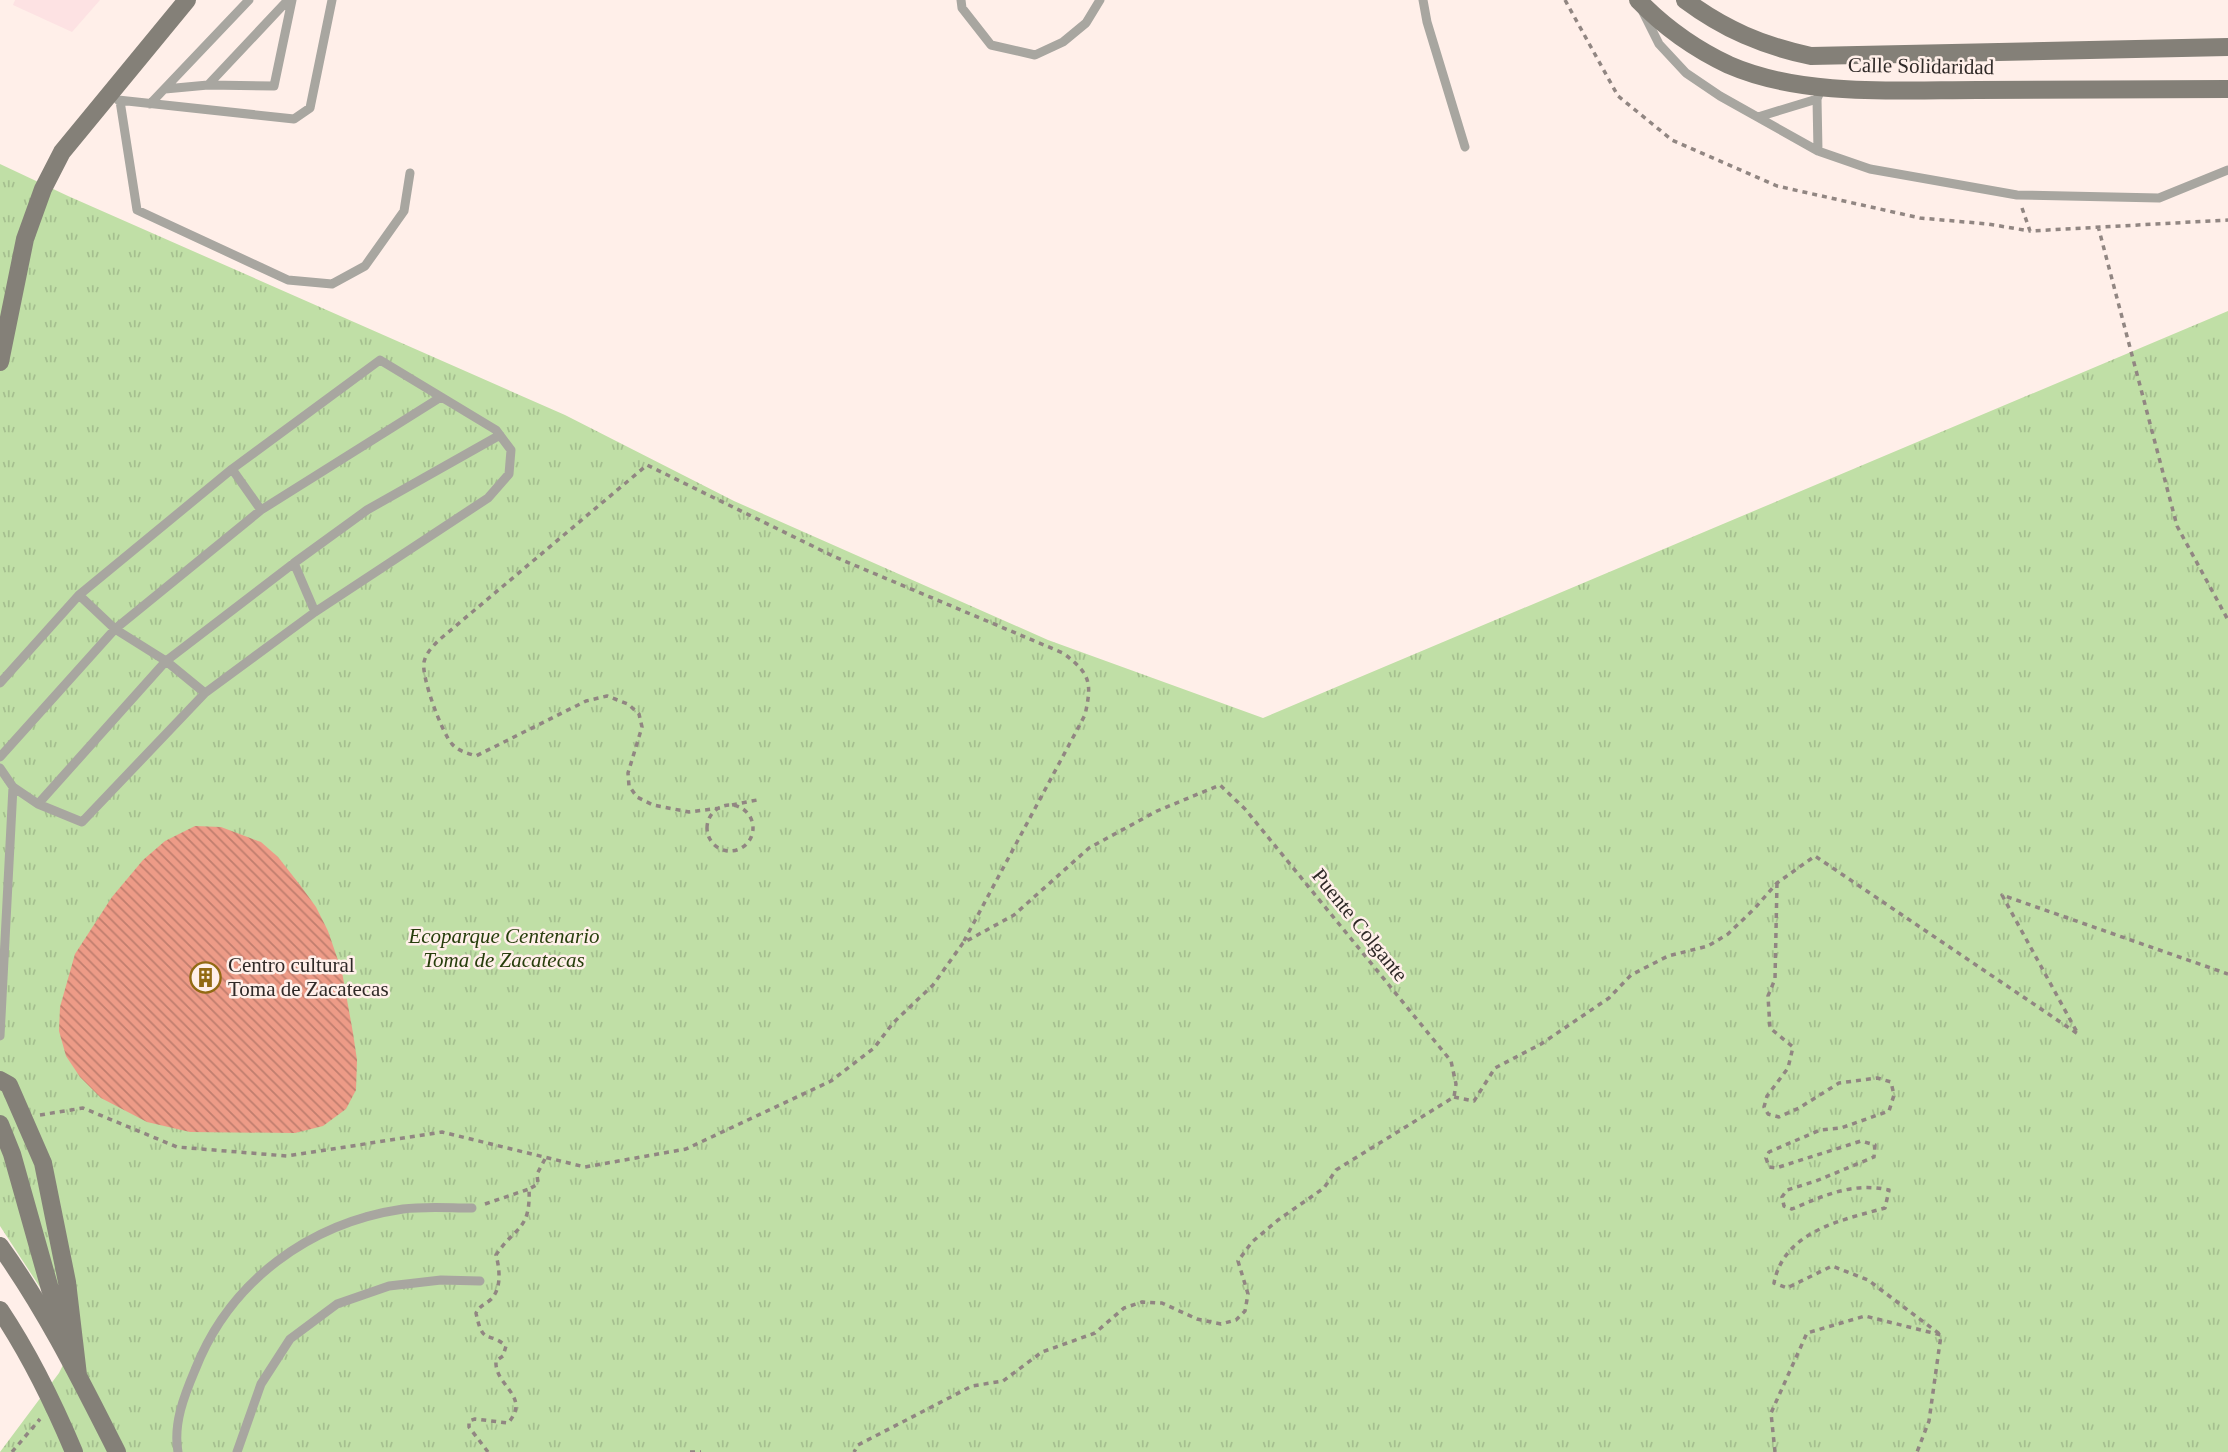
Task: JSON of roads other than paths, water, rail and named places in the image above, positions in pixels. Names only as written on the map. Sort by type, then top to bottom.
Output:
[{"type":"main road","points":[[0,362],[25,239],[43,189],[62,152],[113,100],[187,0]]},
{"type":"main road","name":"Calle Solidaridad","points":[[1638,0],[1660,23],[1729,65],[1819,93],[1900,90],[2228,89]]},
{"type":"main road","name":"Calle Solidaridad","points":[[1685,0],[1722,26],[1744,37],[1778,49],[1811,56],[2228,47]]},
{"type":"main road","points":[[3,1085],[24,1117],[43,1163],[67,1282],[78,1375]]},
{"type":"main road","points":[[24,1117],[0,1125],[12,1154],[50,1289],[75,1338]]},
{"type":"main road","points":[[0,1246],[23,1277],[117,1452]]},
{"type":"main road","points":[[0,1310],[23,1344],[74,1452]]},
{"type":"lane","points":[[150,104],[249,0]]},
{"type":"lane","points":[[165,89],[208,85],[274,86],[290,0]]},
{"type":"lane","points":[[208,85],[290,0]]},
{"type":"lane","points":[[332,0],[310,108],[294,119],[113,100],[137,210],[288,281],[332,284],[365,266],[404,211],[410,173]]},
{"type":"lane","points":[[961,0],[962,8],[990,45],[1035,55],[1063,42],[1086,23],[1100,0]]},
{"type":"lane","points":[[1423,0],[1427,22],[1465,147]]},
{"type":"lane","points":[[1638,0],[1659,44],[1686,73],[1720,96],[1818,151],[1870,169],[2017,195],[2159,198],[2228,170]]},
{"type":"lane","points":[[1758,117],[1819,93],[1818,151]]},
{"type":"lane","points":[[0,683],[79,595],[232,469],[380,360],[496,430],[511,450],[509,474],[488,498],[314,612],[205,693],[82,822],[38,804],[13,787],[0,768]]},
{"type":"lane","points":[[0,757],[116,629],[261,510],[441,397]]},
{"type":"lane","points":[[38,804],[166,661],[294,562],[367,510],[500,435]]},
{"type":"lane","points":[[232,469],[261,510]]},
{"type":"lane","points":[[294,562],[314,612]]},
{"type":"lane","points":[[79,595],[116,629],[166,661],[205,693]]},
{"type":"lane","points":[[0,1036],[13,787]]},
{"type":"lane","points":[[178,1452],[176,1439],[182,1402],[200,1356],[228,1307],[263,1272],[309,1238],[361,1219],[405,1209],[472,1209]]},
{"type":"lane","points":[[237,1452],[261,1384],[290,1339],[337,1304],[389,1286],[441,1280],[480,1281]]},
{"type":"place","name":"Centro cultural Toma de Zacatecas","points":[[205,977]]},
{"type":"park label","name":"Ecoparque Centenario Toma de Zacatecas","points":[[504,948]]}]
